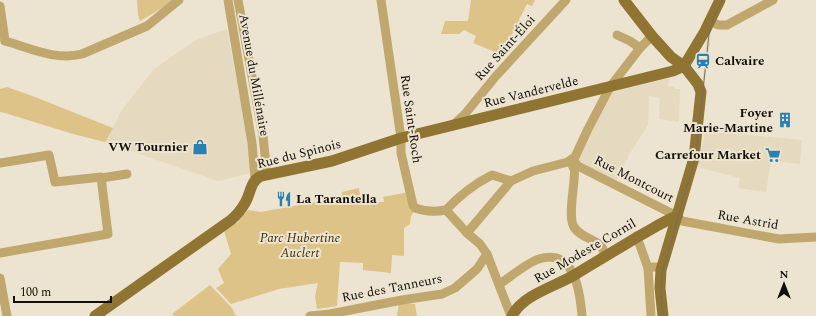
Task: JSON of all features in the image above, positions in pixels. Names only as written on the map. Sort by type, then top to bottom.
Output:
[{"type":"main road","points":[[624,0],[652,36],[672,58],[684,66],[700,89],[701,98],[694,155],[662,267],[660,288],[663,316]]},
{"type":"main road","points":[[684,66],[710,21],[720,0]]},
{"type":"main road","name":"Rue Vandervelde","points":[[401,138],[453,125],[467,118],[610,87],[667,73],[684,66]]},
{"type":"main road","name":"Rue du Spinois","points":[[95,316],[231,220],[239,213],[248,197],[255,178],[267,174],[332,161],[401,138]]},
{"type":"main road","name":"Rue Modeste Cornil","points":[[512,316],[518,308],[533,297],[574,275],[667,220],[677,216]]},
{"type":"street","points":[[0,6],[2,42],[53,55],[73,56],[82,54],[146,26],[179,0]]},
{"type":"street","name":"Avenue du Millénaire","points":[[228,0],[252,143],[255,178]]},
{"type":"street","name":"Avenue du Millénaire","points":[[238,0],[263,136],[267,174]]},
{"type":"street","name":"Rue Saint-Roch","points":[[382,0],[401,138],[401,153],[409,192],[414,208],[430,212],[446,210]]},
{"type":"street","name":"Rue Saint-Éloi","points":[[467,118],[496,76],[566,0]]},
{"type":"street","points":[[710,21],[721,25],[729,24],[773,0]]},
{"type":"street","points":[[617,35],[640,48]]},
{"type":"street","points":[[604,256],[603,247],[583,236],[574,228],[572,222],[573,164],[588,129],[610,87],[640,48],[652,36]]},
{"type":"street","points":[[248,117],[258,115]]},
{"type":"street","points":[[0,163],[49,155],[55,182],[127,174]]},
{"type":"street","points":[[468,233],[511,181],[533,171],[573,164]]},
{"type":"street","name":"Rue Montcourt","points":[[573,164],[677,216]]},
{"type":"street","points":[[511,181],[494,174],[455,200],[446,210],[488,254],[500,284],[504,300],[512,316]]},
{"type":"street","points":[[0,252],[108,234],[101,178]]},
{"type":"street","name":"Rue Astrid","points":[[677,216],[684,221],[779,240],[816,237]]},
{"type":"street","points":[[638,237],[648,268],[651,316]]},
{"type":"street","name":"Rue des Tanneurs","points":[[310,316],[330,314],[399,300],[442,294],[455,288],[478,269],[488,254]]},
{"type":"street","points":[[500,284],[538,259],[547,257],[558,259],[567,264],[574,275],[580,297],[582,316]]},
{"type":"street","points":[[648,268],[662,267]]},
{"type":"street","points":[[0,278],[7,316]]},
{"type":"shaded area","points":[[227,29],[254,172],[218,181],[105,142],[122,110],[154,69],[196,40]]},
{"type":"shaded area","points":[[711,33],[704,93],[702,84],[707,37]]},
{"type":"shaded area","points":[[669,78],[668,86],[674,86],[675,89],[680,89],[679,122],[659,119],[660,98],[649,96],[648,125],[630,153],[617,180],[577,160],[610,93]]},
{"type":"shaded area","points":[[705,132],[802,140],[800,164],[771,161],[766,192],[738,188],[740,178],[698,167]]},
{"type":"green space","points":[[137,0],[176,0],[140,21]]},
{"type":"green space","points":[[471,0],[535,0],[532,6],[527,4],[519,20],[520,21],[509,39],[511,41],[500,54],[473,43],[476,36],[464,30],[459,34],[441,34],[445,21],[468,21]]},
{"type":"green space","points":[[7,87],[113,128],[105,142],[0,112],[0,89]]},
{"type":"green space","name":"Parc Hubertine Auclert","points":[[359,188],[361,202],[384,202],[383,197],[409,192],[415,208],[410,224],[404,228],[404,256],[392,255],[391,273],[363,270],[363,263],[340,262],[337,306],[317,309],[315,296],[318,283],[279,289],[231,304],[216,288],[224,283],[218,269],[231,254],[224,231],[238,222],[248,210],[261,212],[342,197],[342,192]]},
{"type":"green space","points":[[210,285],[232,308],[236,316],[174,316],[172,314]]},
{"type":"green space","points":[[399,303],[415,304],[417,316],[397,316]]},
{"type":"tram line","points":[[663,316],[661,294],[662,273],[696,155],[709,34],[713,19],[722,0]]},
{"type":"place","name":"Calvaire","points":[[703,61]]},
{"type":"place","name":"Foyer Marie-Martine","points":[[785,120]]},
{"type":"place","name":"VW Tournier","points":[[200,147]]},
{"type":"place","name":"Carrefour Market","points":[[773,155]]},
{"type":"place","name":"La Tarantella","points":[[284,199]]}]
